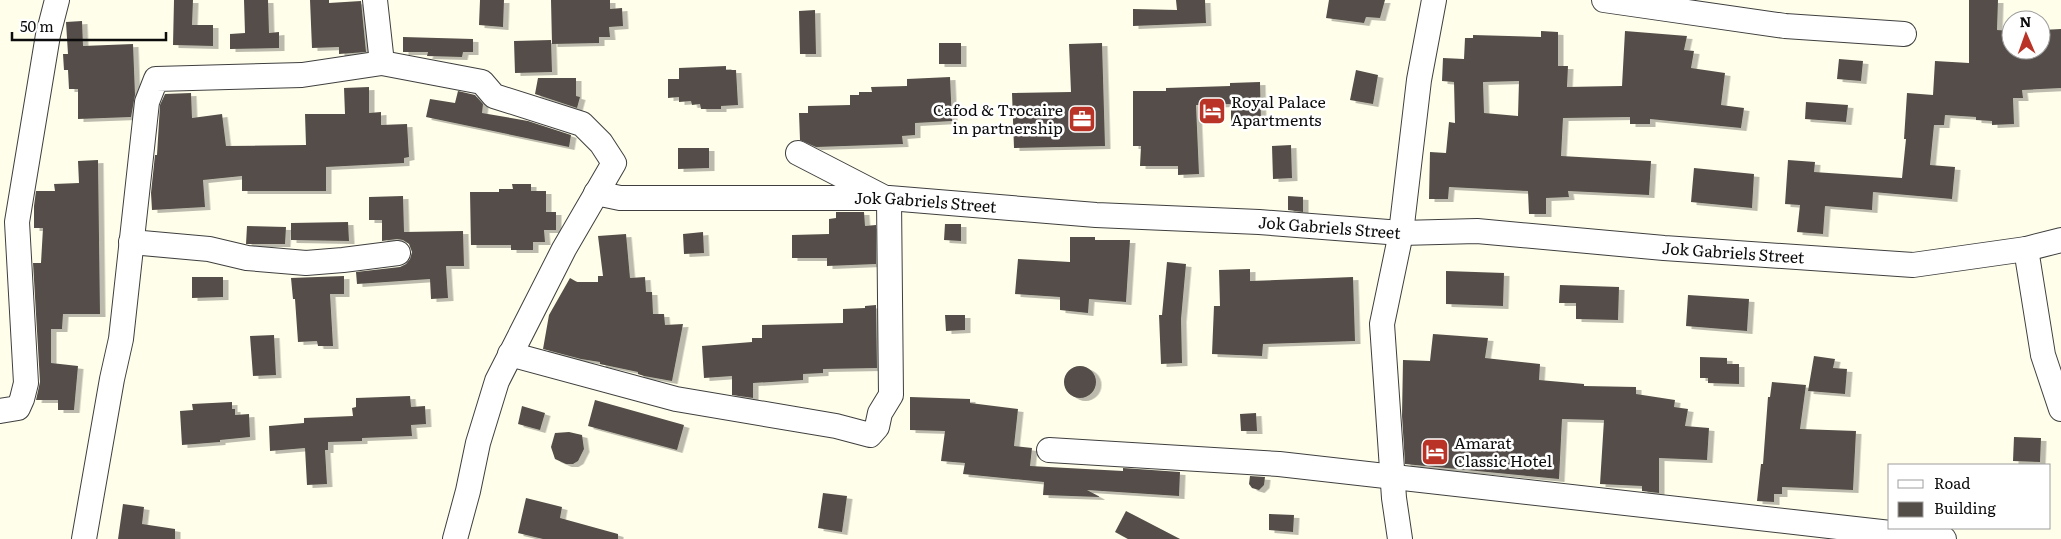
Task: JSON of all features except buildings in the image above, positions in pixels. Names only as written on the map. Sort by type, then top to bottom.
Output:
[{"type":"street","points":[[0,411],[18,408],[26,383],[10,279],[17,222],[48,35],[57,0]]},
{"type":"street","points":[[375,0],[382,63]]},
{"type":"street","points":[[1400,539],[1394,498],[1382,324],[1401,233],[1419,80],[1434,0]]},
{"type":"street","points":[[1604,0],[1785,26],[1904,34]]},
{"type":"street","points":[[84,539],[112,379],[121,339],[147,102],[156,79],[302,75],[382,63],[482,82],[494,96],[582,124],[601,143],[614,164],[564,249],[497,381],[478,443],[455,539]]},
{"type":"street","points":[[510,354],[676,399],[836,426],[870,435],[877,427],[880,413],[891,395],[889,200],[798,153]]},
{"type":"street","name":"Jok Gabriels Street","points":[[596,193],[620,198],[888,198],[1096,215],[1259,222],[1401,233],[1477,231],[1664,248],[1913,265],[2026,249],[2061,240]]},
{"type":"street","points":[[131,242],[210,249],[247,258],[306,263],[398,253]]},
{"type":"street","points":[[2026,249],[2043,355],[2061,409]]},
{"type":"street","points":[[1050,450],[1279,464],[1944,539]]},
{"type":"place","name":"Royal Palace Apartments","points":[[1212,111]]},
{"type":"place","name":"Cafod & Trocaire in partnership","points":[[1082,119]]},
{"type":"place","name":"Amarat Classic Hotel","points":[[1435,452]]}]
